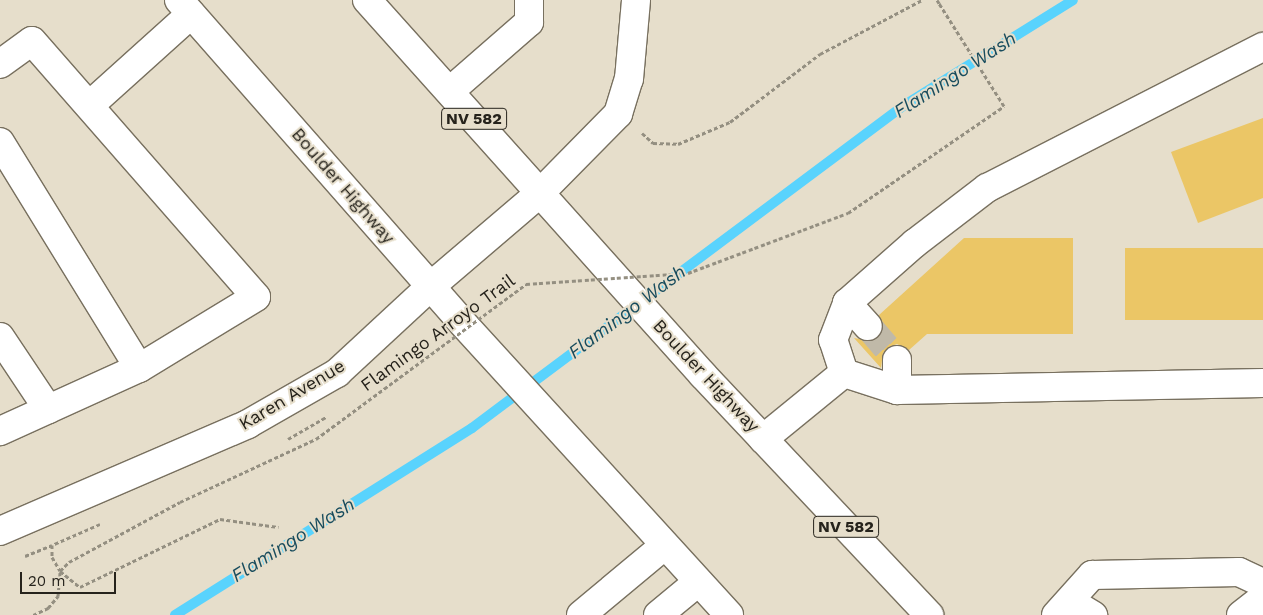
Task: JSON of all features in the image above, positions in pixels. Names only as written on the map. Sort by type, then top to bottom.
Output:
[{"type":"main road","name":"Boulder Highway","points":[[367,0],[703,375],[928,615]]},
{"type":"main road","points":[[450,91],[529,22],[529,0]]},
{"type":"main road","points":[[618,114],[629,79],[636,0]]},
{"type":"main road","name":"Boulder Highway","points":[[185,7],[458,318],[729,615]]},
{"type":"main road","points":[[90,105],[185,7]]},
{"type":"main road","points":[[0,64],[32,41],[90,105],[256,297],[139,368],[0,431]]},
{"type":"main road","points":[[844,373],[832,340],[847,303],[915,244],[987,188],[1263,47]]},
{"type":"main road","name":"Karen Avenue","points":[[0,531],[248,424],[337,373],[431,286],[541,192],[618,114]]},
{"type":"main road","points":[[0,142],[139,368]]},
{"type":"main road","points":[[847,303],[868,326]]},
{"type":"main road","points":[[0,337],[48,409]]},
{"type":"main road","points":[[896,390],[897,360]]},
{"type":"main road","points":[[844,373],[896,390],[1263,383]]},
{"type":"main road","points":[[763,439],[844,373]]},
{"type":"main road","points":[[581,615],[665,544]]},
{"type":"main road","points":[[1073,611],[1092,575],[1239,572],[1263,583]]},
{"type":"main road","points":[[658,615],[698,582]]},
{"type":"main road","points":[[1241,615],[1263,598]]},
{"type":"path","points":[[618,114],[653,143],[678,144],[730,122],[820,54],[922,0]]},
{"type":"path","name":"Flamingo Arroyo Trail","points":[[60,571],[69,562],[180,502],[316,439],[526,284],[688,273],[848,214],[1004,106],[938,1]]},
{"type":"path","points":[[60,571],[80,587],[220,519],[278,527]]},
{"type":"path","points":[[33,615],[48,608],[58,596],[60,571]]},
{"type":"building","points":[[1263,118],[1263,198],[1198,223],[1171,152]]},
{"type":"building","points":[[964,238],[1073,238],[1073,334],[927,334],[909,350],[897,344],[889,347],[883,353],[881,368],[854,338],[871,341],[878,338],[883,330],[879,315]]},
{"type":"building","points":[[1125,248],[1263,248],[1263,320],[1125,320]]},
{"type":"waterway","name":"Flamingo Wash","points":[[175,615],[472,428],[903,106],[1073,0]]},
{"type":"tunnel","points":[[868,326],[897,360]]}]
